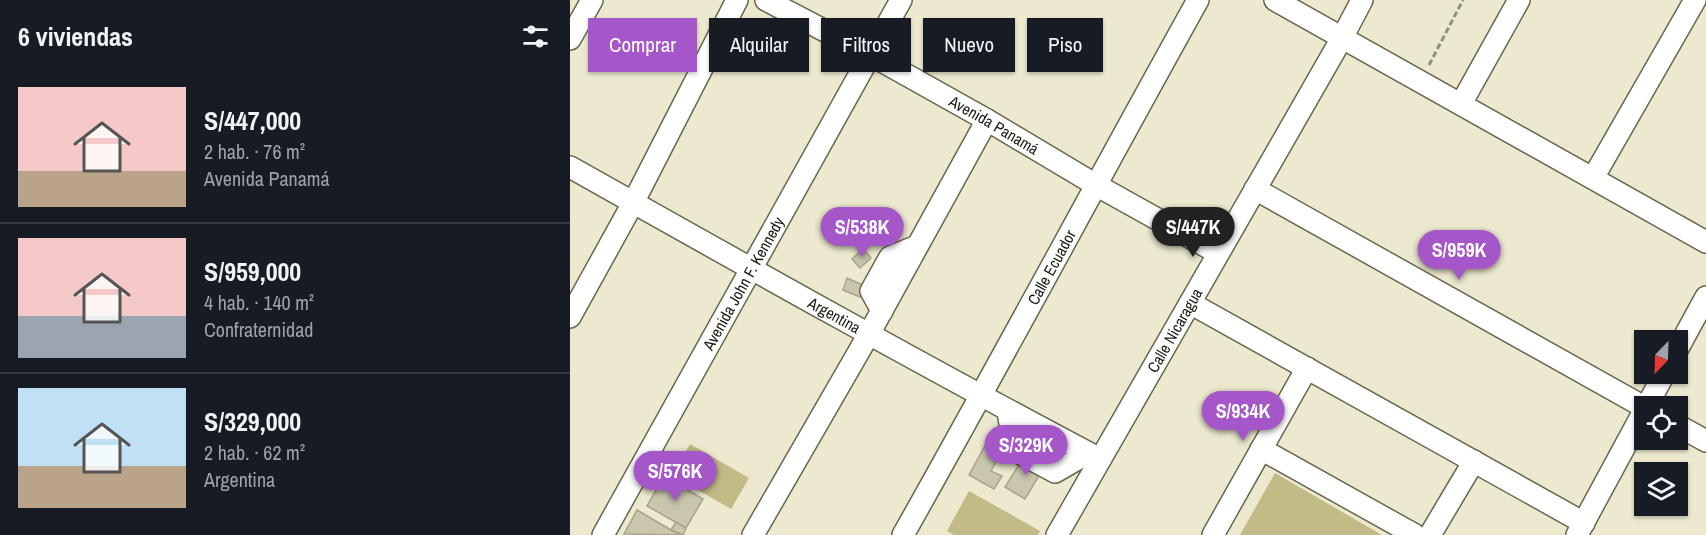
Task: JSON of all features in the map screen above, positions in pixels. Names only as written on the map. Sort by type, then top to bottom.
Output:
[{"type":"street","points":[[570,39],[592,0]]},
{"type":"street","points":[[570,317],[633,203],[737,0]]},
{"type":"street","name":"Avenida Panamá","points":[[766,0],[821,29]]},
{"type":"street","name":"Avenida John F. Kennedy","points":[[891,18],[901,0]]},
{"type":"street","name":"Calle Ecuador","points":[[903,535],[1198,0]]},
{"type":"street","points":[[1275,0],[1706,243]]},
{"type":"street","name":"Calle Nicaragua","points":[[1057,535],[1094,456],[1190,303],[1362,0]]},
{"type":"street","points":[[1461,104],[1519,0]]},
{"type":"street","points":[[1593,178],[1695,0]]},
{"type":"street","name":"Avenida John F. Kennedy","points":[[603,535],[862,72]]},
{"type":"street","name":"Avenida Panamá","points":[[901,72],[1218,253]]},
{"type":"street","points":[[753,535],[882,311],[987,120]]},
{"type":"street","name":"Argentina","points":[[570,167],[981,397],[1094,456]]},
{"type":"street","points":[[1255,189],[1634,402]]},
{"type":"street","points":[[1688,330],[1706,297]]},
{"type":"street","points":[[1190,303],[1474,461],[1581,529],[1634,429]]},
{"type":"street","points":[[1213,535],[1307,368]]},
{"type":"street","points":[[1008,411],[1014,450],[1055,472],[1094,456]]},
{"type":"street","points":[[1688,431],[1706,441]]},
{"type":"street","points":[[1261,449],[1415,535]]},
{"type":"street","points":[[1430,535],[1474,461]]},
{"type":"path","points":[[1420,81],[1463,0]]},
{"type":"shaded area","points":[[690,444],[749,478],[731,509],[672,475]]},
{"type":"shaded area","points":[[1275,473],[1382,535],[1240,535]]},
{"type":"shaded area","points":[[969,491],[1040,531],[1038,535],[954,535],[947,531]]},
{"type":"building","points":[[863,249],[871,258],[860,268],[852,259]]},
{"type":"building","points":[[847,278],[865,286],[860,297],[843,290]]},
{"type":"building","points":[[993,431],[1008,440],[991,471],[1002,476],[994,489],[969,475]]},
{"type":"building","points":[[1027,452],[1046,464],[1025,499],[1005,487]]},
{"type":"building","points":[[664,476],[703,499],[686,528],[647,506]]},
{"type":"building","points":[[637,510],[671,530],[680,535],[624,534]]},
{"type":"building","points":[[676,522],[686,528],[683,535],[671,530]]}]
